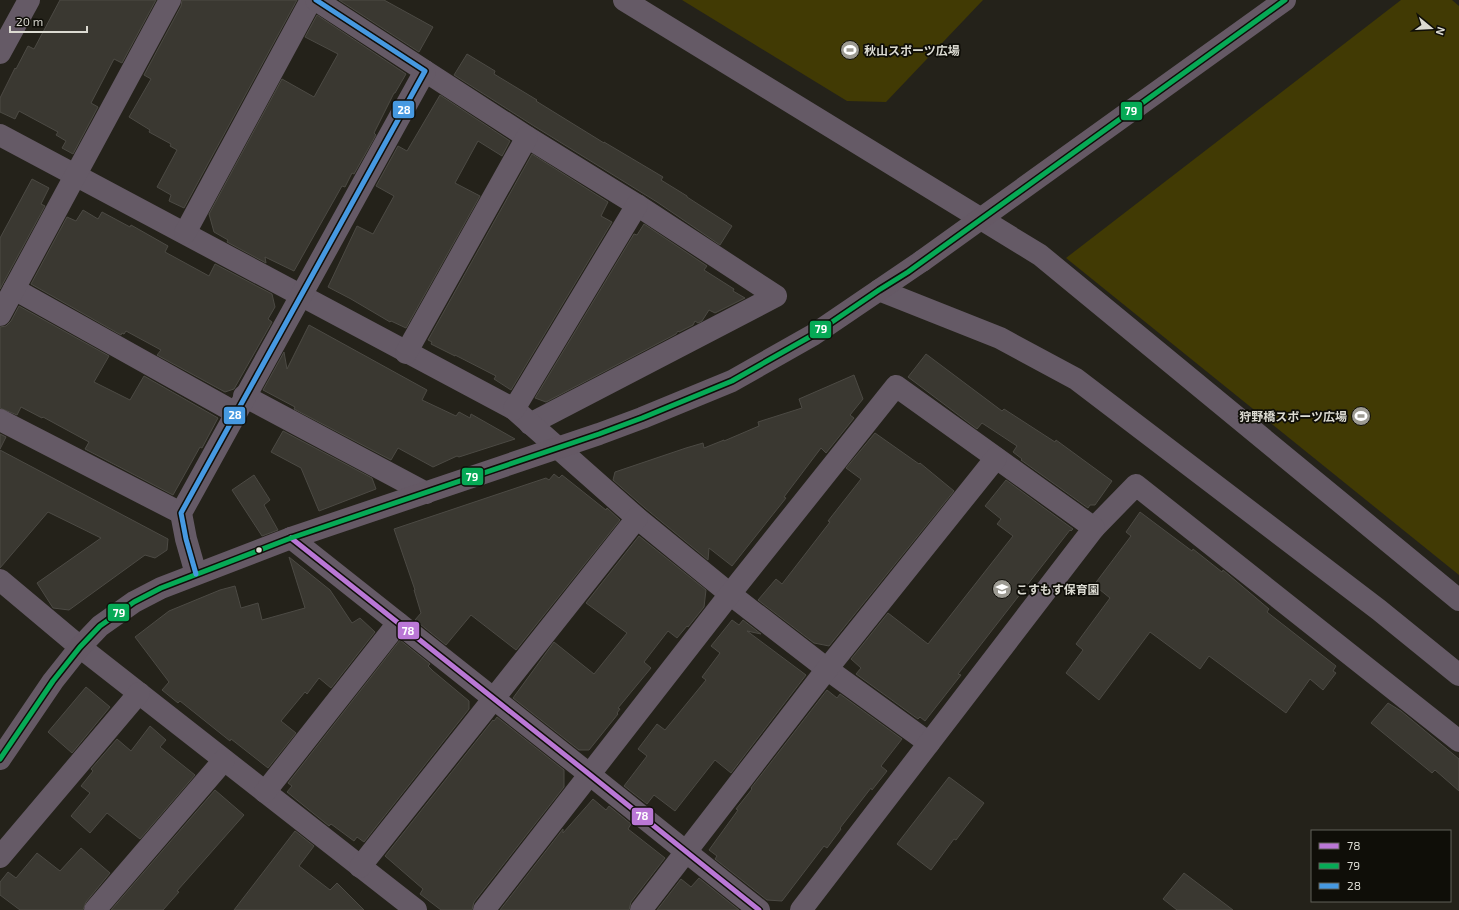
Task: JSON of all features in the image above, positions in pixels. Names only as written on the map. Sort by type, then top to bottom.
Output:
[{"type":"main road","points":[[0,759],[53,681],[80,647],[100,626],[134,602],[161,588],[291,538],[642,418],[732,381],[813,335],[922,261],[1285,0]]},
{"type":"street","points":[[0,53],[29,0]]},
{"type":"street","points":[[0,315],[170,0]]},
{"type":"street","points":[[185,233],[311,0]]},
{"type":"street","points":[[316,0],[527,137],[637,205],[776,296],[530,424]]},
{"type":"street","points":[[624,0],[1040,255],[1459,600]]},
{"type":"street","points":[[196,574],[186,539],[181,513],[300,294],[425,70]]},
{"type":"street","points":[[0,135],[300,294],[406,353],[514,409],[637,518],[730,594],[929,743]]},
{"type":"street","points":[[406,353],[527,137]]},
{"type":"street","points":[[514,409],[637,205]]},
{"type":"street","points":[[14,289],[240,404],[426,493]]},
{"type":"street","points":[[879,290],[1000,338],[1076,379],[1379,610],[1459,675]]},
{"type":"street","points":[[484,910],[730,594],[896,386],[1094,528]]},
{"type":"street","points":[[0,420],[181,513]]},
{"type":"street","points":[[641,910],[827,668],[996,458]]},
{"type":"street","points":[[801,910],[1094,528],[1136,485],[1459,741]]},
{"type":"street","points":[[360,867],[637,518]]},
{"type":"street","points":[[291,538],[759,910]]},
{"type":"street","points":[[0,580],[80,647],[416,910]]},
{"type":"street","points":[[265,792],[398,623]]},
{"type":"street","points":[[0,857],[138,693]]},
{"type":"street","points":[[95,910],[224,760]]},
{"type":"shaded area","name":"秋山スポーツ広場","points":[[682,0],[983,0],[886,102],[847,101]]},
{"type":"shaded area","name":"狩野橋スポーツ広場","points":[[1401,0],[1452,0],[1459,6],[1459,575],[1066,258]]},
{"type":"building","points":[[60,0],[156,0],[122,63],[114,59],[91,103],[98,107],[73,154],[62,148],[66,141],[56,135],[58,132],[19,111],[15,119],[0,112],[0,98],[15,68],[16,69],[28,46],[34,49]]},
{"type":"building","points":[[182,0],[297,0],[184,208],[169,201],[171,195],[157,187],[177,150],[170,146],[171,144],[149,132],[150,130],[129,117],[151,79],[144,75],[181,6]]},
{"type":"building","points":[[339,0],[384,0],[433,27],[419,52]]},
{"type":"building","points":[[317,15],[406,74],[394,93],[374,133],[376,135],[354,174],[352,173],[345,187],[342,186],[294,271],[265,257],[266,263],[227,242],[228,240],[214,232],[209,214],[282,79],[314,97],[338,54],[305,37]]},
{"type":"building","points":[[467,54],[495,71],[494,74],[537,100],[536,101],[663,177],[661,180],[732,226],[720,245],[657,202],[454,75]]},
{"type":"building","points":[[440,95],[510,141],[502,156],[478,141],[455,183],[480,196],[406,328],[391,321],[390,322],[328,287],[357,226],[373,234],[394,196],[376,186],[398,146],[407,151]]},
{"type":"building","points":[[532,154],[608,202],[601,216],[612,222],[511,390],[494,379],[496,376],[431,344],[432,342],[428,340]]},
{"type":"building","points":[[32,179],[49,188],[41,204],[45,206],[0,289],[0,238]]},
{"type":"building","points":[[83,210],[98,219],[102,212],[130,227],[131,225],[168,246],[165,252],[209,276],[215,264],[272,294],[275,307],[268,319],[272,322],[234,389],[225,392],[157,355],[161,350],[126,331],[121,335],[31,284],[67,217],[76,221]]},
{"type":"building","points":[[644,224],[707,266],[704,270],[734,289],[733,291],[745,298],[715,313],[709,310],[702,321],[698,323],[695,321],[693,325],[679,332],[678,331],[676,334],[546,402],[535,398],[634,234],[637,235]]},
{"type":"building","points":[[19,306],[109,356],[94,382],[130,400],[144,376],[218,418],[202,448],[200,447],[173,495],[85,449],[89,442],[43,417],[42,418],[21,407],[17,415],[0,408],[0,327],[6,326],[11,321]]},
{"type":"building","points":[[309,325],[427,390],[422,400],[456,416],[459,412],[470,418],[471,414],[515,439],[459,457],[457,456],[433,467],[398,448],[391,460],[294,409],[295,407],[263,390],[284,352],[287,369]]},
{"type":"building","points":[[926,354],[1002,411],[1004,409],[1055,442],[1056,440],[1112,481],[1095,505],[1090,505],[1088,508],[1021,460],[1022,459],[1013,452],[1017,446],[982,423],[977,429],[908,377]]},
{"type":"building","points":[[854,375],[863,399],[850,415],[854,418],[826,453],[821,448],[784,497],[786,498],[732,566],[709,548],[708,560],[613,480],[615,472],[703,443],[704,448],[759,426],[758,422],[802,408],[799,399]]},
{"type":"building","points":[[283,431],[372,478],[376,489],[319,511],[301,468],[271,452]]},
{"type":"building","points":[[875,433],[919,464],[920,463],[954,491],[829,646],[814,643],[758,600],[776,579],[782,584],[861,479],[846,468]]},
{"type":"building","points":[[0,434],[6,437],[0,449]]},
{"type":"building","points":[[0,450],[168,539],[167,550],[155,558],[145,555],[69,610],[53,608],[37,583],[101,538],[48,512],[0,568]]},
{"type":"building","points":[[554,474],[559,478],[562,475],[606,510],[607,508],[620,520],[516,650],[471,615],[446,645],[415,620],[421,613],[415,590],[394,529],[546,478],[549,480]]},
{"type":"building","points":[[254,475],[270,500],[264,505],[278,530],[262,536],[232,490]]},
{"type":"building","points":[[1006,480],[1073,529],[1071,531],[1070,530],[958,674],[961,675],[925,721],[920,717],[918,719],[856,674],[861,668],[851,659],[888,613],[928,644],[1013,536],[997,524],[1001,519],[985,506]]},
{"type":"building","points":[[1140,512],[1192,551],[1193,549],[1222,572],[1223,570],[1269,609],[1267,612],[1336,666],[1333,671],[1336,673],[1323,690],[1310,679],[1286,713],[1209,656],[1200,669],[1150,632],[1099,700],[1066,673],[1083,650],[1076,644],[1110,598],[1094,585],[1131,536],[1126,532]]},
{"type":"building","points":[[639,536],[706,590],[704,607],[677,638],[668,631],[644,662],[651,668],[618,708],[620,709],[617,713],[618,714],[589,750],[579,750],[513,698],[554,642],[594,674],[627,633],[586,603]]},
{"type":"building","points":[[289,557],[330,590],[352,623],[360,618],[375,632],[331,688],[319,678],[307,694],[305,692],[281,721],[296,733],[268,768],[231,739],[230,741],[180,701],[178,703],[162,690],[169,682],[135,637],[169,611],[220,590],[235,586],[241,608],[258,603],[262,620],[305,608]]},
{"type":"building","points":[[732,620],[739,625],[743,620],[761,634],[747,631],[806,675],[731,773],[715,760],[675,811],[654,795],[647,804],[624,786],[647,756],[638,749],[657,724],[665,730],[706,680],[702,677],[720,653],[711,646]]},
{"type":"building","points":[[400,640],[430,664],[428,666],[433,671],[469,701],[469,709],[364,842],[357,837],[354,841],[331,824],[329,826],[287,792],[292,786],[288,783]]},
{"type":"building","points":[[86,687],[110,707],[72,753],[48,732]]},
{"type":"building","points":[[827,690],[837,698],[840,694],[902,739],[881,766],[887,771],[872,790],[871,788],[840,828],[841,829],[827,848],[824,846],[782,901],[767,900],[715,859],[717,856],[709,850],[738,810],[736,809],[752,789],[751,788]]},
{"type":"building","points":[[1388,703],[1401,711],[1459,759],[1459,791],[1435,770],[1432,773],[1371,723]]},
{"type":"building","points":[[497,717],[564,770],[564,787],[474,902],[472,910],[441,910],[420,894],[423,889],[385,856],[493,720],[494,721]]},
{"type":"building","points":[[150,726],[166,740],[160,747],[195,775],[140,839],[107,813],[90,833],[71,816],[90,793],[81,786],[93,771],[91,769],[117,739],[131,751]]},
{"type":"building","points":[[949,777],[984,803],[931,870],[897,844]]},
{"type":"building","points":[[215,790],[244,815],[177,891],[179,892],[163,910],[111,910]]},
{"type":"building","points":[[593,799],[606,810],[609,806],[631,824],[628,829],[665,858],[631,902],[629,910],[500,910],[563,829],[563,833]]},
{"type":"building","points":[[295,831],[314,846],[299,866],[330,890],[337,883],[364,910],[234,910]]},
{"type":"building","points":[[81,848],[110,873],[86,902],[83,910],[20,910],[0,895],[0,882],[8,872],[16,878],[37,853],[60,871]]},
{"type":"building","points":[[1184,873],[1233,910],[1177,910],[1163,899]]},
{"type":"building","points":[[699,878],[739,910],[657,910],[681,879],[691,887]]},
{"type":"transit line","name":"28","points":[[196,574],[186,539],[181,513],[425,71],[316,0]]},
{"type":"transit line","name":"79","points":[[0,759],[53,681],[80,647],[100,626],[134,602],[161,588],[291,538],[599,434],[732,381],[813,335],[908,272],[1285,0]]},
{"type":"transit line","name":"78","points":[[291,538],[759,910]]},
{"type":"place","name":"秋山スポーツ広場","points":[[850,50]]},
{"type":"place","name":"狩野橋スポーツ広場","points":[[1361,416]]},
{"type":"place","name":"こすもす保育園","points":[[1002,589]]}]
